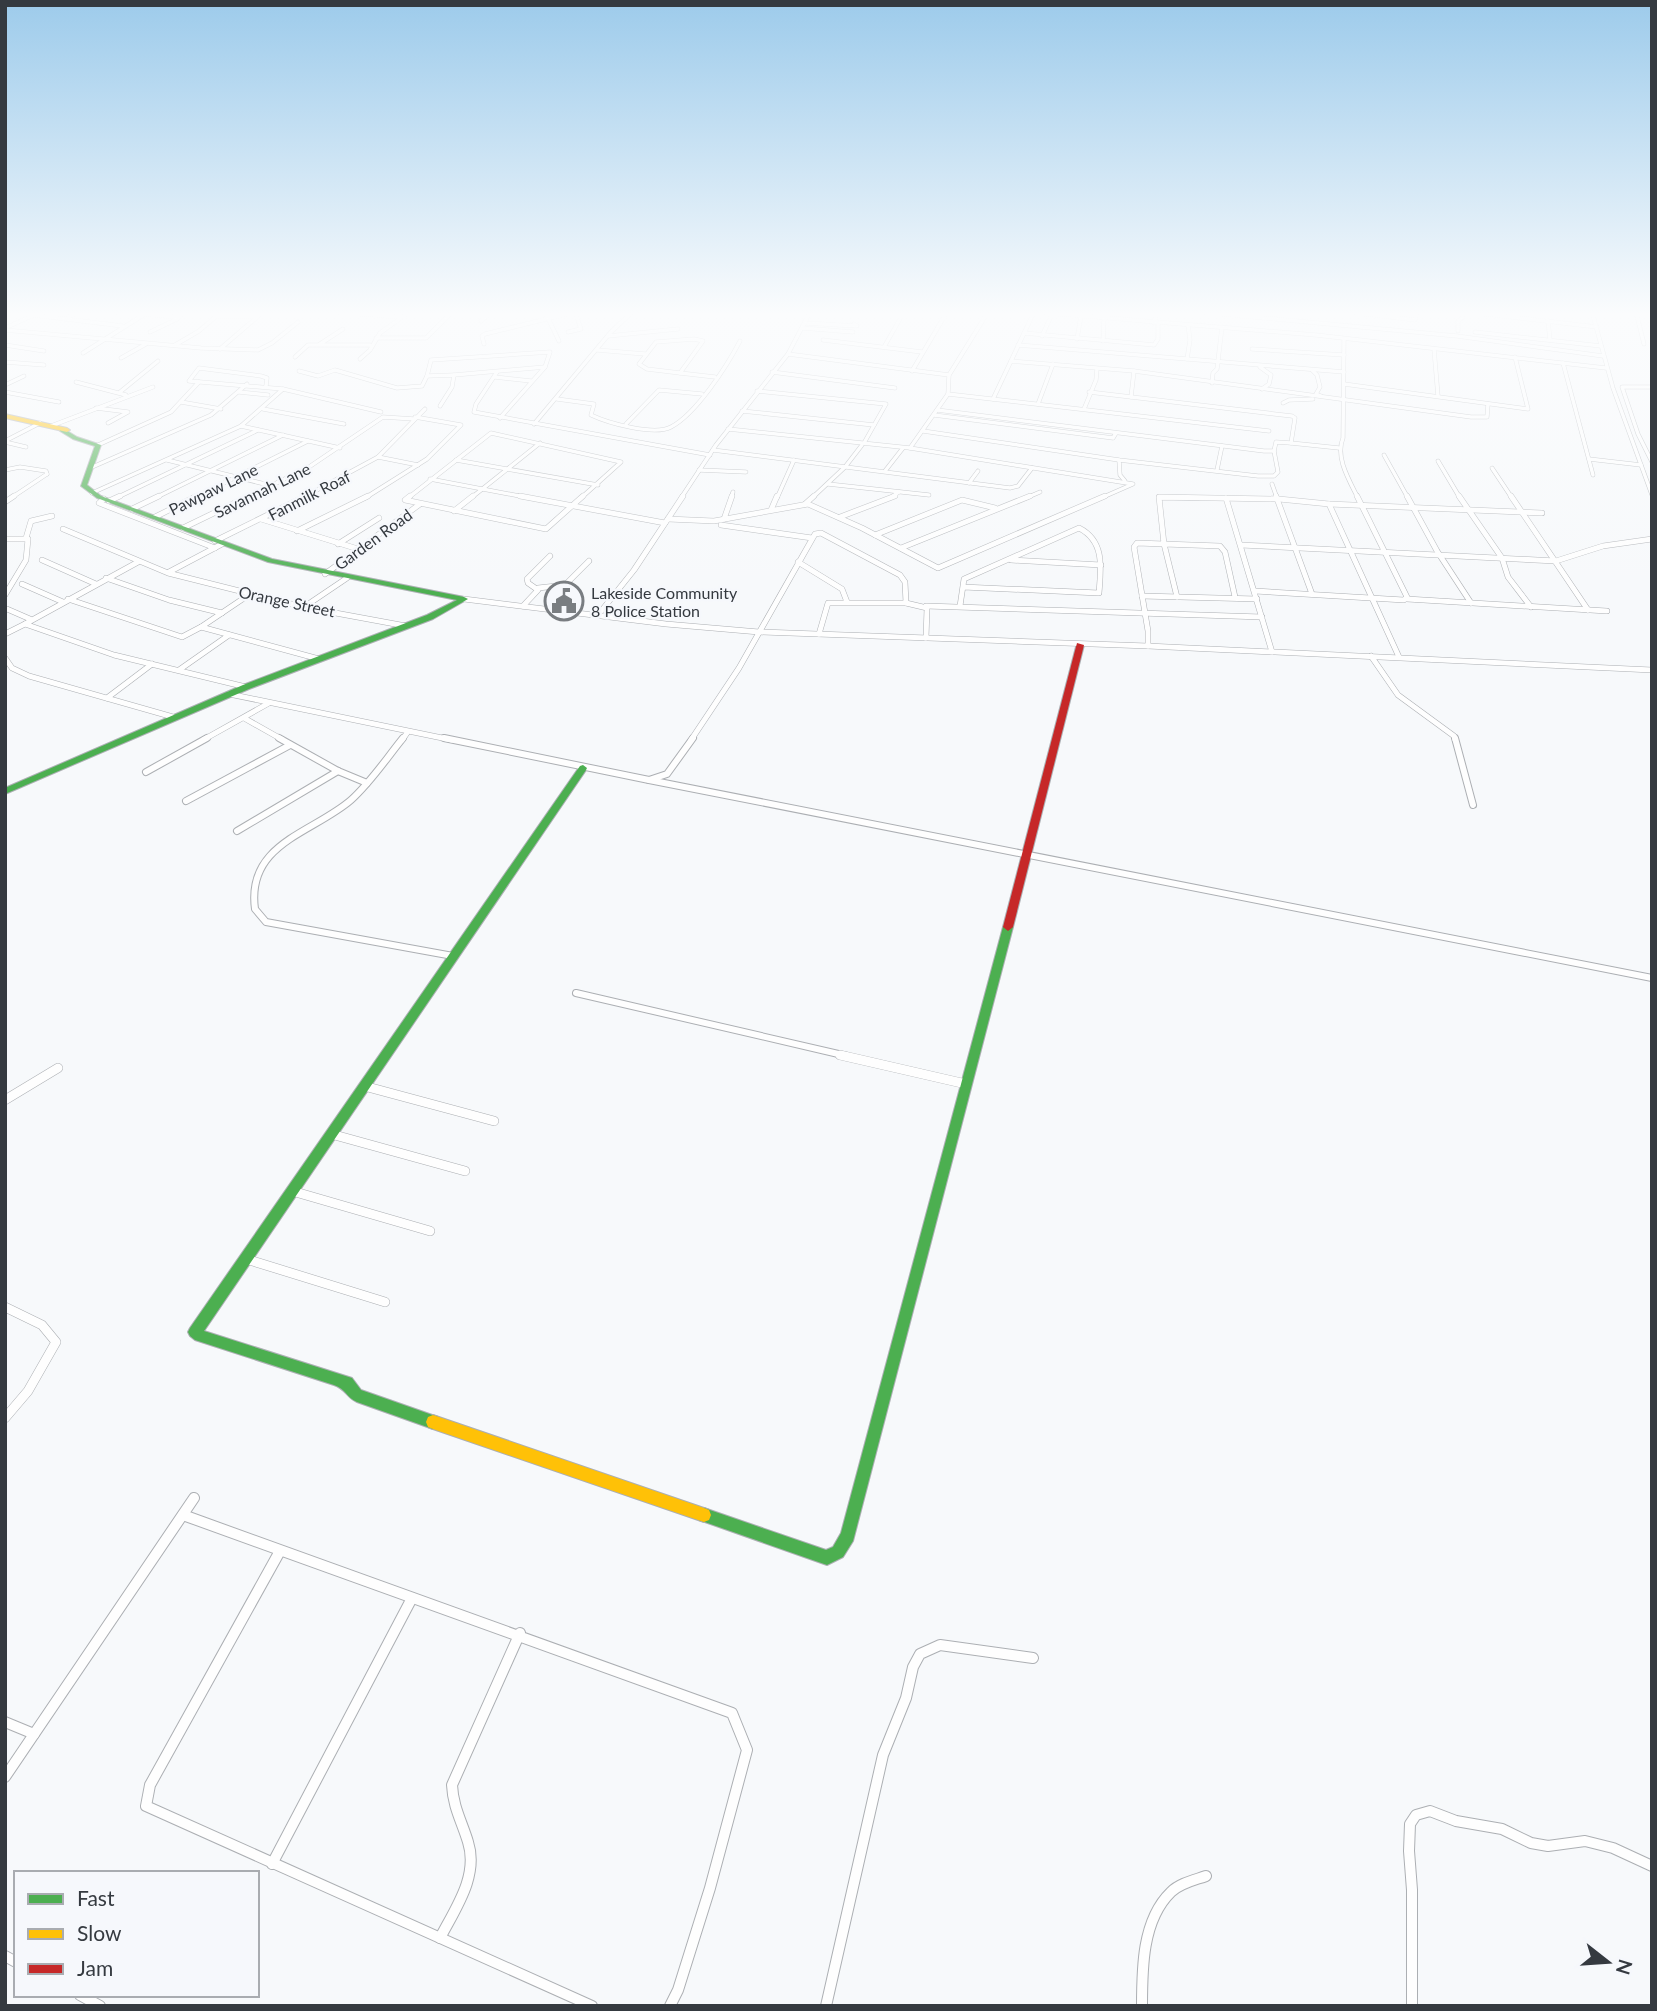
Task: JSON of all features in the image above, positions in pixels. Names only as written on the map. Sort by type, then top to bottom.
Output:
[{"type":"street","points":[[5,442],[99,406]]},
{"type":"street","points":[[6,416],[51,426],[98,445],[164,415],[176,406]]},
{"type":"street","points":[[202,406],[220,409]]},
{"type":"street","points":[[90,468],[204,419],[224,406]]},
{"type":"street","points":[[92,493],[241,426],[267,406]]},
{"type":"street","points":[[355,406],[381,412]]},
{"type":"street","points":[[475,406],[472,411],[500,418],[711,452],[969,483],[1014,487],[1032,468]]},
{"type":"street","points":[[500,418],[510,406]]},
{"type":"street","points":[[534,424],[550,406]]},
{"type":"street","points":[[593,406],[591,415],[595,418],[654,429],[668,429],[686,416],[693,406]]},
{"type":"street","points":[[626,424],[644,406]]},
{"type":"street","points":[[598,615],[746,406]]},
{"type":"street","points":[[805,504],[845,467],[863,444],[885,406]]},
{"type":"street","points":[[909,448],[939,406]]},
{"type":"street","points":[[1055,406],[1269,431]]},
{"type":"street","points":[[1219,406],[1292,416],[1295,418],[1291,443]]},
{"type":"street","points":[[1345,406],[1343,438],[1339,448],[1348,478],[1407,599]]},
{"type":"street","points":[[1384,406],[1482,418],[1488,417],[1488,406]]},
{"type":"street","points":[[1503,406],[1528,409],[1527,406]]},
{"type":"street","points":[[1575,406],[1593,475]]},
{"type":"street","points":[[1619,406],[1652,495]]},
{"type":"street","points":[[1628,406],[1652,462]]},
{"type":"street","points":[[94,408],[128,412],[108,423]]},
{"type":"street","points":[[264,409],[344,424]]},
{"type":"street","name":"Fanmilk Roaf","points":[[168,573],[261,519],[344,478],[377,457],[425,409]]},
{"type":"street","points":[[937,410],[1274,451]]},
{"type":"street","points":[[742,411],[874,425]]},
{"type":"street","points":[[934,415],[1113,438],[1116,433]]},
{"type":"street","name":"Savannah Lane","points":[[183,528],[309,467],[383,417],[414,418],[461,425],[451,438],[418,465]]},
{"type":"street","points":[[241,426],[340,448]]},
{"type":"street","points":[[430,479],[573,507],[667,521],[724,519],[805,504],[840,517],[938,568],[1133,484],[909,448],[728,429]]},
{"type":"street","points":[[258,430],[187,465],[99,503],[270,561],[325,574],[464,599],[598,615],[759,632],[1148,646],[1652,670]]},
{"type":"street","points":[[923,431],[1119,460],[1258,476],[1274,476],[1279,468],[1274,451],[1276,442],[1339,448]]},
{"type":"street","points":[[491,433],[540,443],[621,461],[551,526],[542,529],[405,500],[491,433]]},
{"type":"street","points":[[132,509],[283,435]]},
{"type":"street","name":"Pawpaw Lane","points":[[155,517],[308,441]]},
{"type":"street","points":[[5,442],[26,447]]},
{"type":"street","points":[[454,511],[540,443]]},
{"type":"street","points":[[98,445],[84,486],[92,493],[218,544]]},
{"type":"street","points":[[1217,470],[1222,446]]},
{"type":"street","points":[[885,471],[903,449]]},
{"type":"street","points":[[1384,455],[1471,603]]},
{"type":"street","points":[[377,457],[418,465]]},
{"type":"street","points":[[1589,458],[1600,463],[1640,465]]},
{"type":"street","points":[[167,460],[270,485]]},
{"type":"street","points":[[456,460],[598,485]]},
{"type":"street","points":[[771,510],[794,460]]},
{"type":"street","points":[[1119,460],[1120,475],[1125,482]]},
{"type":"street","points":[[1438,461],[1502,558],[1507,577],[1531,607]]},
{"type":"street","points":[[297,531],[382,488],[418,465]]},
{"type":"street","points":[[5,470],[20,467],[48,472],[5,502]]},
{"type":"street","points":[[1492,468],[1588,610]]},
{"type":"street","points":[[699,470],[746,472]]},
{"type":"street","points":[[969,483],[978,471]]},
{"type":"street","points":[[828,484],[929,495]]},
{"type":"street","points":[[1272,484],[1312,594]]},
{"type":"street","points":[[724,519],[733,492]]},
{"type":"street","points":[[840,517],[899,492]]},
{"type":"street","points":[[901,548],[1040,492]]},
{"type":"street","points":[[1177,597],[1164,544],[1159,497],[1279,499],[1329,504],[1542,513]]},
{"type":"street","points":[[1226,498],[1272,652]]},
{"type":"street","points":[[875,536],[962,500],[997,509]]},
{"type":"street","name":"Garden Road","points":[[325,574],[420,504]]},
{"type":"street","points":[[1329,504],[1399,657]]},
{"type":"street","points":[[5,595],[26,561],[26,538],[32,521],[52,516]]},
{"type":"street","points":[[338,544],[379,518]]},
{"type":"street","points":[[261,519],[358,549]]},
{"type":"street","points":[[721,525],[812,538]]},
{"type":"street","points":[[960,606],[962,587],[964,579],[1079,528],[1093,537],[1101,565],[1099,593],[962,587]]},
{"type":"street","name":"Orange Street","points":[[63,529],[168,573],[303,607],[406,626]]},
{"type":"street","points":[[649,780],[667,774],[674,766],[739,668],[817,533],[900,575],[905,582],[906,603]]},
{"type":"street","points":[[5,540],[26,538]]},
{"type":"street","points":[[1241,545],[1556,561],[1603,546],[1652,539]]},
{"type":"street","points":[[1148,646],[1134,547],[1137,543],[1220,545],[1225,552],[1235,597]]},
{"type":"street","points":[[550,556],[526,580],[538,589],[561,587],[589,561]]},
{"type":"street","points":[[43,560],[96,584]]},
{"type":"street","points":[[1008,560],[1101,565]]},
{"type":"street","points":[[5,634],[138,562]]},
{"type":"street","points":[[798,562],[842,589],[847,602]]},
{"type":"street","points":[[106,578],[169,600],[222,613]]},
{"type":"street","points":[[303,607],[347,578]]},
{"type":"street","points":[[22,584],[66,601],[181,637],[201,627],[250,593]]},
{"type":"street","points":[[523,606],[538,589]]},
{"type":"street","points":[[1255,591],[1607,611]]},
{"type":"street","points":[[1142,596],[1257,598]]},
{"type":"street","points":[[5,791],[173,717],[406,626],[464,599]]},
{"type":"street","points":[[819,634],[828,603],[847,602],[1262,617]]},
{"type":"street","points":[[926,606],[926,638]]},
{"type":"street","points":[[7,609],[27,622],[114,655],[246,687]]},
{"type":"street","points":[[201,627],[319,659]]},
{"type":"street","points":[[179,670],[229,635]]},
{"type":"street","points":[[583,768],[198,1327],[197,1334],[334,1378],[347,1383],[357,1395],[409,1414],[585,1472],[827,1558],[838,1552],[848,1536],[1080,645]]},
{"type":"street","points":[[1371,656],[1398,695],[1454,736],[1473,805]]},
{"type":"street","points":[[5,658],[12,668],[29,676],[173,717]]},
{"type":"street","points":[[107,698],[152,664]]},
{"type":"street","points":[[229,694],[407,733],[493,747],[583,768],[1652,978]]},
{"type":"street","points":[[146,772],[270,703]]},
{"type":"street","points":[[244,718],[338,771],[367,783]]},
{"type":"street","points":[[407,733],[367,783],[341,808],[271,850],[256,884],[254,910],[258,917],[266,922],[453,956]]},
{"type":"street","points":[[186,801],[290,745]]},
{"type":"street","points":[[237,831],[338,771]]},
{"type":"street","points":[[576,993],[966,1084]]},
{"type":"street","points":[[5,1100],[58,1068]]},
{"type":"street","points":[[364,1086],[494,1121]]},
{"type":"street","points":[[331,1134],[465,1171]]},
{"type":"street","points":[[292,1191],[430,1231]]},
{"type":"street","points":[[245,1259],[385,1302]]},
{"type":"street","points":[[5,1307],[39,1323],[55,1335],[56,1342],[28,1391],[5,1418]]},
{"type":"street","points":[[5,1777],[194,1498]]},
{"type":"street","points":[[183,1515],[412,1598],[520,1633],[732,1713],[747,1750],[710,1888],[678,1990],[670,2006]]},
{"type":"street","points":[[280,1550],[146,1796],[146,1806],[592,2006]]},
{"type":"street","points":[[272,1864],[412,1598]]},
{"type":"street","points":[[440,1938],[471,1872],[469,1844],[453,1810],[452,1785],[520,1633]]},
{"type":"street","points":[[826,2006],[883,1755],[906,1698],[916,1660],[920,1654],[940,1645],[1033,1658]]},
{"type":"street","points":[[5,1722],[34,1734]]},
{"type":"street","points":[[1412,2006],[1412,1890],[1409,1851],[1410,1825],[1416,1815],[1430,1811],[1456,1821],[1502,1829],[1531,1843],[1548,1846],[1584,1841],[1613,1848],[1652,1866]]},
{"type":"street","points":[[1142,2006],[1142,1973],[1155,1914],[1172,1890],[1206,1876]]},
{"type":"street","points":[[84,1997],[100,2006]]},
{"type":"traffic: fast","points":[[62,430],[75,438],[98,445],[84,486],[99,497],[270,561],[464,599]]},
{"type":"traffic: fast","points":[[5,791],[246,687],[430,617],[464,599]]},
{"type":"traffic: fast","points":[[433,1422],[357,1395],[347,1383],[334,1378],[200,1336],[195,1332],[583,768]]},
{"type":"traffic: fast","points":[[704,1515],[827,1558],[838,1552],[848,1536],[1008,927]]},
{"type":"traffic: slow","points":[[5,416],[67,430]]},
{"type":"traffic: slow","points":[[433,1422],[704,1515]]},
{"type":"traffic: jam","points":[[1008,927],[1080,645]]},
{"type":"place","name":"Lakeside Community 8 Police Station","points":[[564,601]]}]
